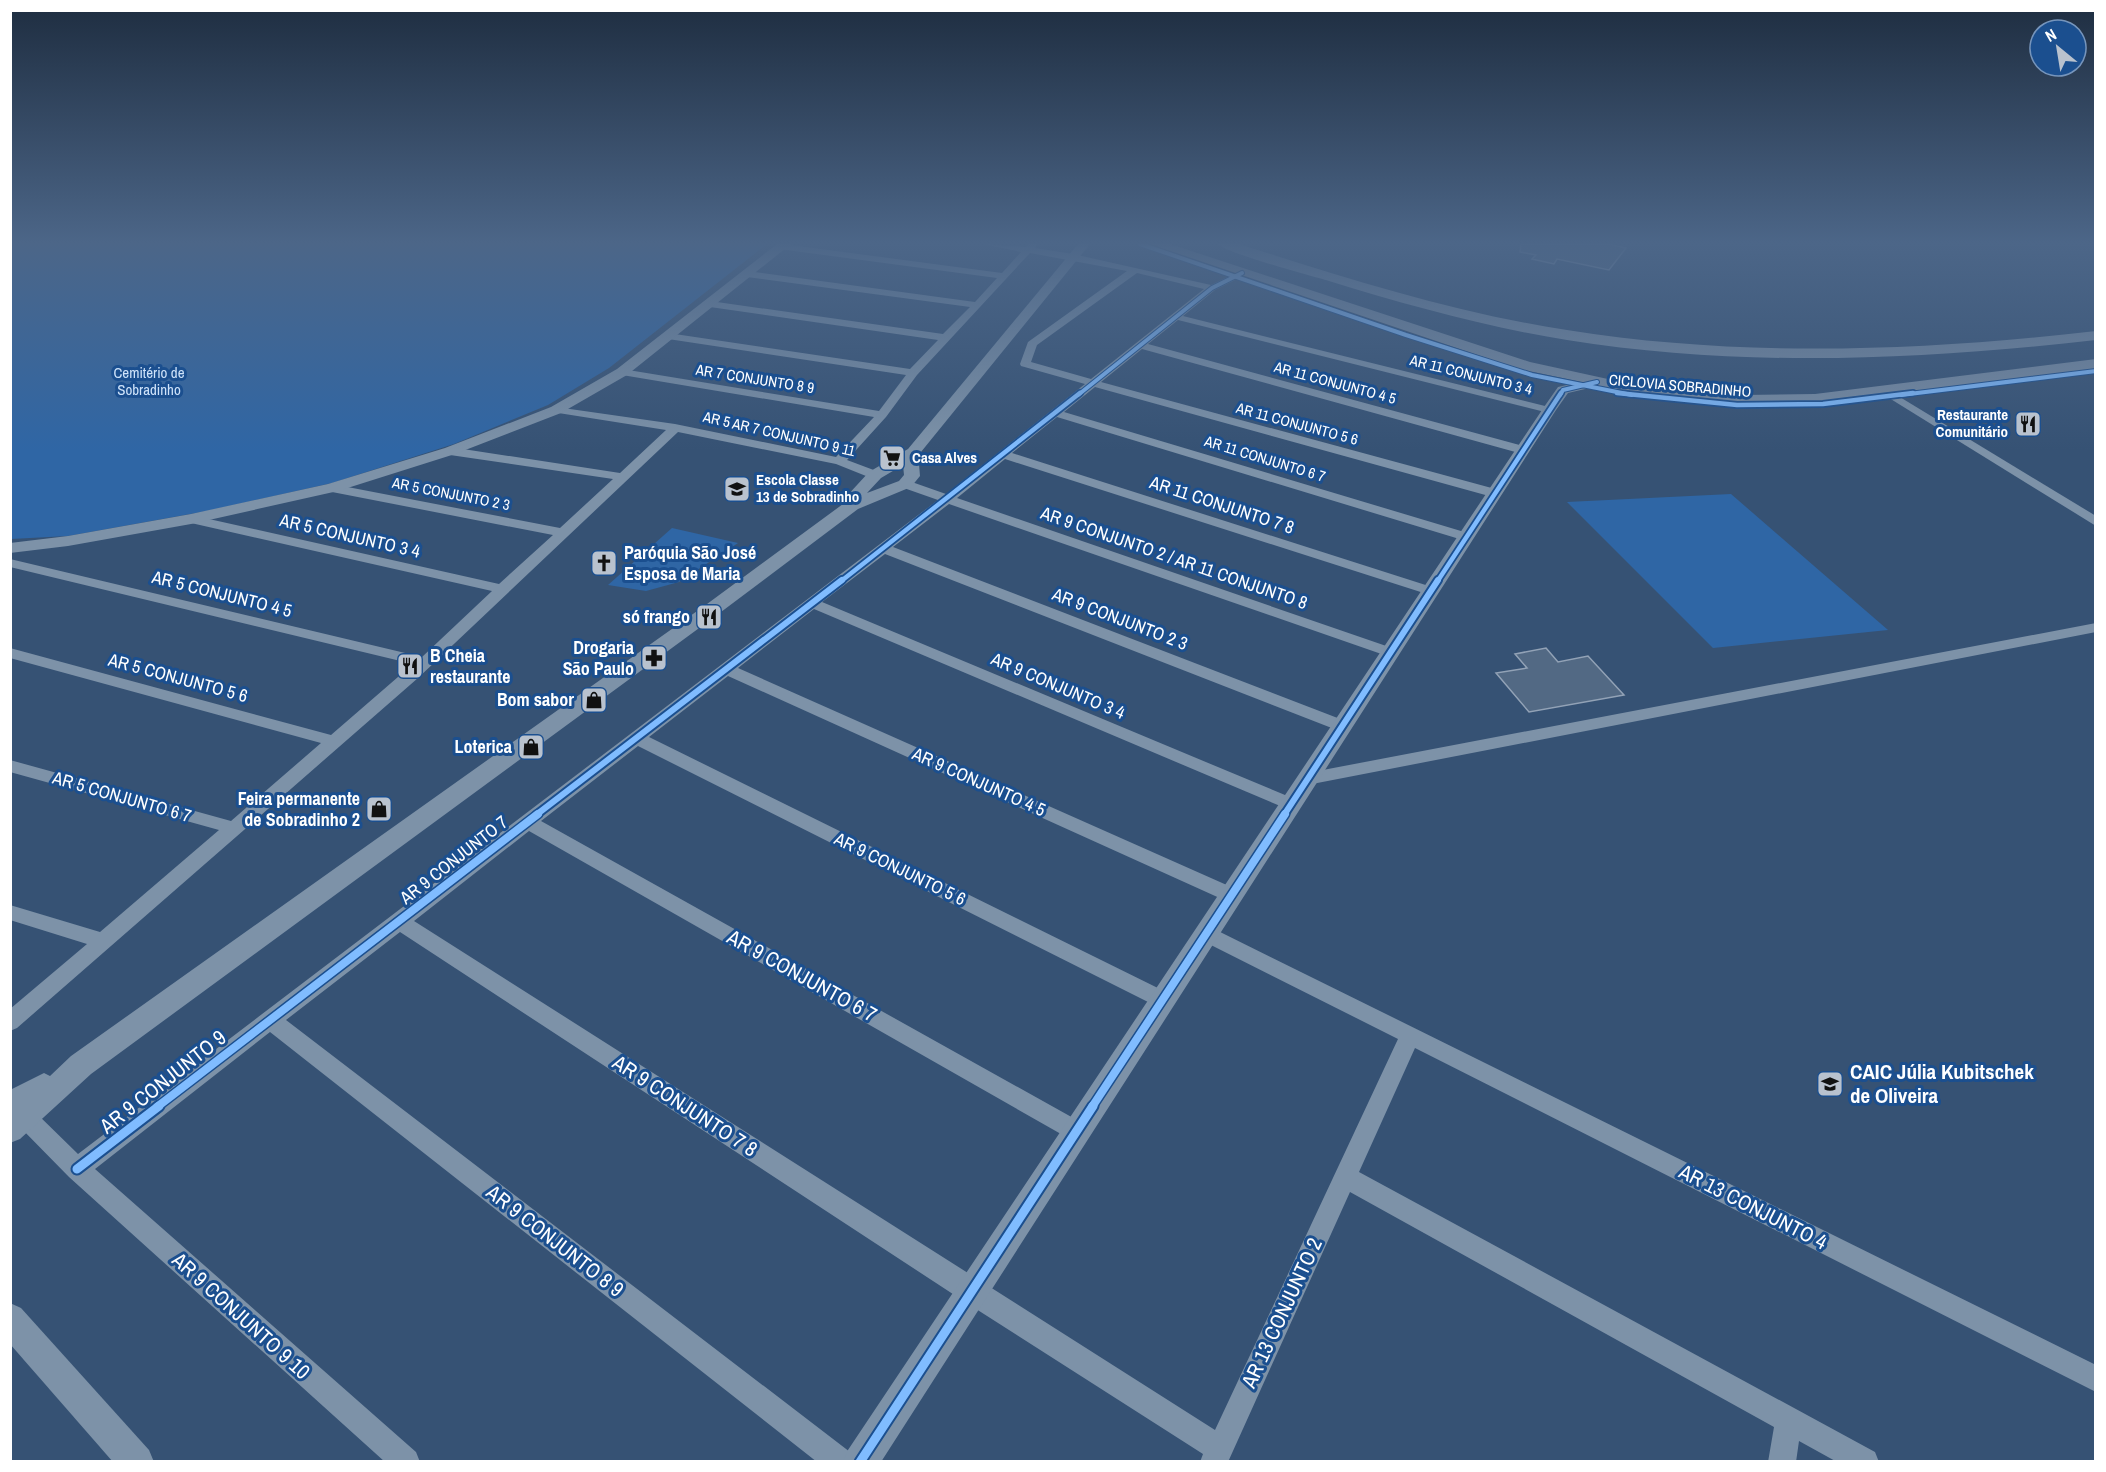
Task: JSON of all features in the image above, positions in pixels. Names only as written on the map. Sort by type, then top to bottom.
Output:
[{"type":"main road","points":[[1361,313],[1544,371],[1597,382],[1724,399],[1830,398],[2096,364]]},
{"type":"main road","points":[[1462,313],[1514,325],[1614,342],[1725,352],[1844,354],[2073,338]]},
{"type":"main road","points":[[2053,369],[2022,367],[2001,360],[1993,352],[2007,347],[2096,335]]},
{"type":"main road","points":[[1917,350],[1968,356],[1987,363],[1993,370],[1976,379]]},
{"type":"street","points":[[10,548],[69,541],[191,519],[332,488],[450,451],[555,410],[622,372],[699,313]]},
{"type":"street","points":[[771,313],[947,338]]},
{"type":"street","points":[[839,462],[882,415],[913,373],[971,313]]},
{"type":"street","points":[[852,505],[851,501],[875,476],[913,452],[1030,313]]},
{"type":"street","name":"AR 11 CONJUNTO 5 6","points":[[1076,313],[1032,344],[1025,364],[1494,493]]},
{"type":"street","name":"AR 9 CONJUNTO 7","points":[[270,1020],[947,499],[1181,313]]},
{"type":"street","name":"AR 11 CONJUNTO 3 4","points":[[1176,317],[1556,400]]},
{"type":"street","points":[[668,336],[913,373]]},
{"type":"street","name":"AR 11 CONJUNTO 4 5","points":[[1140,345],[1523,450]]},
{"type":"street","points":[[860,1461],[1556,400],[1557,381],[1544,371]]},
{"type":"street","name":"AR 7 CONJUNTO 8 9","points":[[622,372],[882,415]]},
{"type":"street","points":[[1556,400],[1597,382]]},
{"type":"street","points":[[1885,391],[2096,522]]},
{"type":"street","name":"AR 5 AR 7 CONJUNTO 9 11","points":[[555,410],[675,428],[839,462],[875,476]]},
{"type":"street","name":"AR 11 CONJUNTO 6 7","points":[[1055,413],[1466,537]]},
{"type":"street","points":[[10,1022],[424,662],[675,428]]},
{"type":"street","points":[[450,451],[622,477]]},
{"type":"street","points":[[15,1117],[81,1065],[714,608],[852,505],[903,483],[915,455],[913,452]]},
{"type":"street","name":"AR 11 CONJUNTO 7 8","points":[[1003,454],[1430,591]]},
{"type":"street","points":[[875,476],[899,471],[903,483]]},
{"type":"street","points":[[875,476],[874,488],[903,483]]},
{"type":"street","name":"AR 9 CONJUNTO 2 / AR 11 CONJUNTO 8","points":[[903,483],[1390,652]]},
{"type":"street","name":"AR 5 CONJUNTO 2 3","points":[[332,488],[563,533]]},
{"type":"street","name":"AR 5 CONJUNTO 3 4","points":[[191,519],[501,589]]},
{"type":"street","name":"AR 9 CONJUNTO 2 3","points":[[883,548],[1342,726]]},
{"type":"street","name":"AR 5 CONJUNTO 4 5","points":[[10,563],[424,662]]},
{"type":"street","name":"AR 9 CONJUNTO 3 4","points":[[811,603],[1291,804]]},
{"type":"street","points":[[1307,779],[2096,627]]},
{"type":"street","name":"AR 5 CONJUNTO 5 6","points":[[10,653],[334,741]]},
{"type":"street","name":"AR 9 CONJUNTO 4 5","points":[[726,669],[1232,895]]},
{"type":"street","name":"AR 9 CONJUNTO 5 6","points":[[637,738],[1162,1000]]},
{"type":"street","name":"AR 5 CONJUNTO 6 7","points":[[10,766],[234,828]]},
{"type":"street","name":"AR 9 CONJUNTO 6 7","points":[[528,822],[1076,1131]]},
{"type":"street","points":[[10,912],[104,941]]},
{"type":"street","name":"AR 9 CONJUNTO 7 8","points":[[399,921],[971,1291],[1217,1455]]},
{"type":"street","name":"AR 13 CONJUNTO 4","points":[[1206,933],[2096,1380]]},
{"type":"street","name":"AR 9 CONJUNTO 9","points":[[77,1169],[270,1020]]},
{"type":"street","name":"AR 9 CONJUNTO 8 9","points":[[270,1020],[840,1461]]},
{"type":"street","name":"AR 13 CONJUNTO 2","points":[[1217,1455],[1410,1035]]},
{"type":"street","name":"AR 9 CONJUNTO 9 10","points":[[15,1117],[77,1169],[406,1461]]},
{"type":"street","points":[[1345,1177],[1865,1461]]},
{"type":"street","points":[[10,1318],[137,1461]]},
{"type":"street","points":[[1782,1461],[1789,1420]]},
{"type":"green space","name":"Cemitério de Sobradinho","points":[[10,313],[679,313],[609,368],[548,405],[454,444],[332,483],[207,511],[68,536],[11,539]]},
{"type":"green space","points":[[1731,494],[1888,630],[1713,648],[1567,502]]},
{"type":"green space","points":[[672,528],[738,543],[679,582],[646,591],[608,585]]},
{"type":"building","points":[[1546,648],[1558,662],[1588,656],[1624,695],[1529,712],[1496,673],[1527,668],[1515,654]]},
{"type":"cycle path","points":[[77,1169],[947,499],[1181,313]]},
{"type":"cycle path","name":"CICLOVIA SOBRADINHO","points":[[1341,313],[1532,375],[1616,393],[1737,405],[1823,404],[2096,371]]},
{"type":"cycle path","name":"CICLOVIA SOBRADINHO","points":[[860,1462],[1549,410],[1563,390],[1597,382]]},
{"type":"place","name":"Restaurante Comunitário","points":[[2028,424]]},
{"type":"place","name":"Casa Alves","points":[[892,458]]},
{"type":"place","name":"Escola Classe 13 de Sobradinho","points":[[737,489]]},
{"type":"place","name":"Paróquia São José Esposa de Maria","points":[[604,563]]},
{"type":"place","name":"só frango","points":[[709,617]]},
{"type":"place","name":"Drogaria São Paulo","points":[[654,658]]},
{"type":"place","name":"B Cheia restaurante","points":[[410,666]]},
{"type":"place","name":"Bom sabor","points":[[594,700]]},
{"type":"place","name":"Loterica","points":[[531,747]]},
{"type":"place","name":"Feira permanente de Sobradinho 2","points":[[379,809]]},
{"type":"place","name":"CAIC Júlia Kubitschek de Oliveira","points":[[1830,1084]]}]
